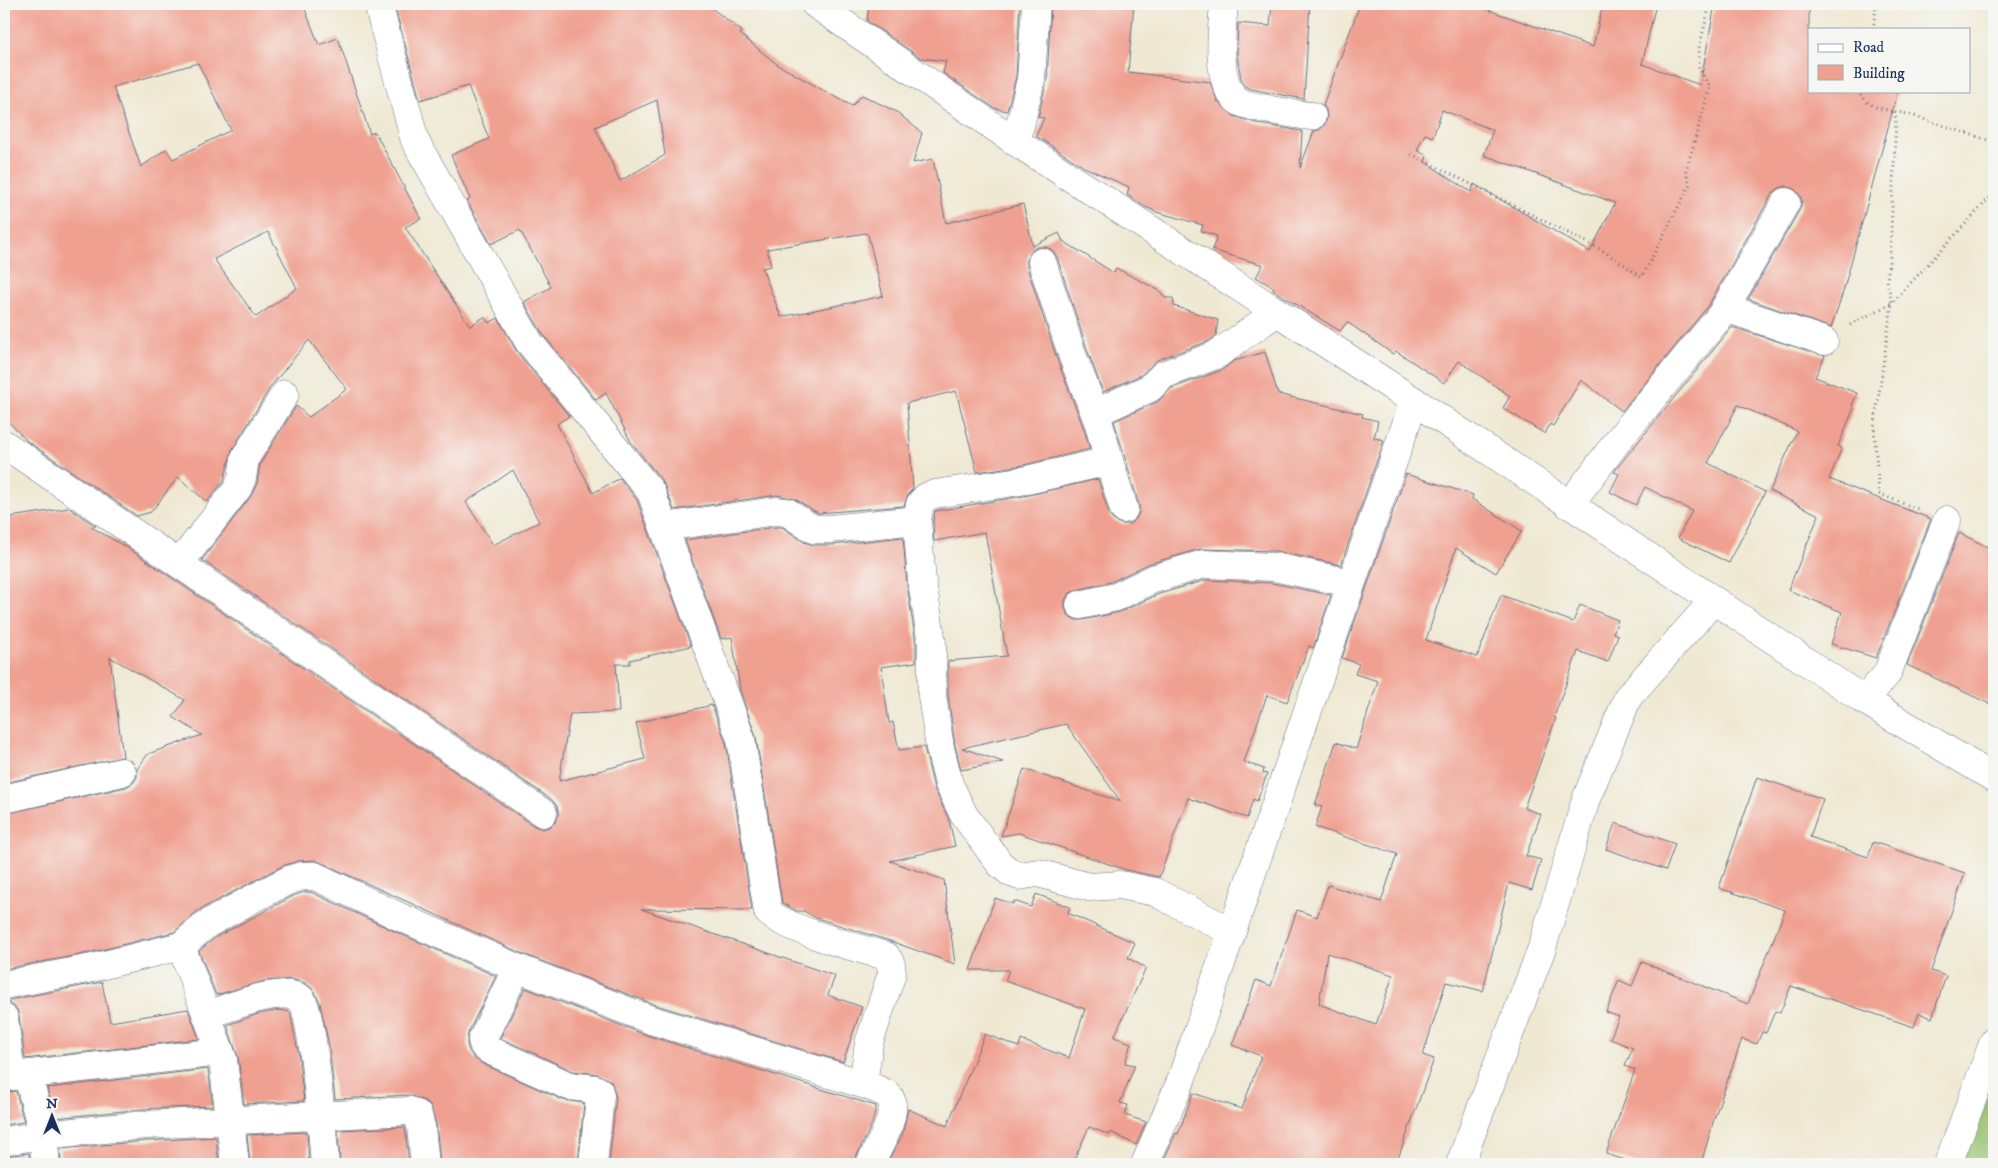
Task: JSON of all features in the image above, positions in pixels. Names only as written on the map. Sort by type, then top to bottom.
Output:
[{"type":"street","points":[[378,4],[415,141],[529,342],[651,492],[741,739],[768,912],[776,919],[784,922],[848,945],[886,956],[890,964],[892,973],[869,1043],[863,1084]]},
{"type":"street","points":[[1016,142],[1031,79],[1036,4]]},
{"type":"street","points":[[1224,4],[1220,58],[1229,92],[1240,103],[1312,116]]},
{"type":"street","points":[[824,6],[1016,142],[1414,402],[1864,700],[1994,778]]},
{"type":"street","points":[[1569,505],[1623,434],[1716,322],[1786,202]]},
{"type":"street","points":[[1042,262],[1073,357],[1095,412],[1124,509]]},
{"type":"street","points":[[1725,308],[1824,340]]},
{"type":"street","points":[[1095,412],[1150,388],[1163,375],[1216,356],[1277,312]]},
{"type":"street","points":[[179,564],[238,488],[242,478],[245,458],[286,394]]},
{"type":"street","points":[[1145,1164],[1180,1082],[1414,402]]},
{"type":"street","points":[[4,444],[543,813]]},
{"type":"street","points":[[1109,461],[1027,480],[926,497],[920,504],[917,520],[922,582],[932,642],[932,696],[940,748],[949,784],[964,816],[1000,864],[1011,872],[1019,876],[1038,873],[1089,888],[1120,885],[1155,892],[1232,932]]},
{"type":"street","points":[[664,527],[776,511],[787,512],[814,529],[917,520]]},
{"type":"street","points":[[1864,700],[1887,674],[1947,520]]},
{"type":"street","points":[[1080,605],[1116,597],[1154,579],[1204,564],[1274,567],[1351,583]]},
{"type":"street","points":[[1460,1164],[1542,948],[1586,799],[1628,697],[1713,601]]},
{"type":"street","points":[[4,799],[122,772]]},
{"type":"street","points":[[4,986],[92,968],[181,946],[207,924],[252,899],[289,880],[302,876],[315,876],[400,917],[517,968],[651,1020],[863,1084],[888,1095],[893,1105],[892,1116],[870,1164]]},
{"type":"street","points":[[181,946],[223,1059],[234,1164]]},
{"type":"street","points":[[517,968],[482,1040],[484,1046],[546,1077],[569,1086],[599,1091],[593,1164]]},
{"type":"street","points":[[207,1015],[260,997],[282,995],[295,996],[302,999],[306,1007],[309,1025],[321,1115],[325,1164]]},
{"type":"street","points":[[4,1018],[14,1076],[42,1135],[46,1164]]},
{"type":"street","points":[[1948,1164],[1994,1042]]},
{"type":"street","points":[[14,1076],[220,1052]]},
{"type":"street","points":[[4,1141],[42,1135],[145,1125],[228,1119],[410,1111],[418,1115],[425,1164]]},
{"type":"path","points":[[1411,154],[1600,249],[1642,277],[1690,184],[1686,171],[1710,87],[1699,68],[1699,48],[1710,4]]},
{"type":"path","points":[[1873,4],[1876,8],[1873,28]]},
{"type":"path","points":[[1858,92],[1868,103],[1878,108],[1908,114],[1994,142]]},
{"type":"path","points":[[1893,112],[1896,119],[1890,256],[1887,280],[1892,303],[1874,428],[1880,494],[1947,520]]},
{"type":"path","points":[[1824,340],[1892,303],[1994,193]]},
{"type":"green space","points":[[1994,1071],[1994,1164],[1962,1164]]},
{"type":"building","points":[[4,4],[303,4],[319,45],[338,38],[370,134],[375,132],[421,219],[405,227],[470,326],[484,317],[489,323],[498,318],[517,352],[569,416],[557,424],[593,493],[620,478],[637,500],[691,646],[630,660],[630,664],[616,664],[619,712],[570,714],[559,781],[645,759],[636,723],[712,705],[726,743],[752,910],[641,909],[835,976],[828,995],[862,1007],[843,1062],[656,1005],[523,954],[315,860],[298,861],[282,866],[199,910],[174,932],[89,953],[4,969],[4,814],[126,787],[133,783],[137,777],[137,769],[148,754],[202,735],[173,717],[185,700],[110,657],[123,757],[4,783],[4,518],[69,508],[96,526],[91,527],[128,548],[534,826],[542,829],[550,827],[556,821],[559,814],[557,806],[552,800],[202,560],[250,497],[257,484],[260,464],[296,406],[309,417],[347,389],[309,340],[271,386],[232,450],[224,480],[207,502],[178,477],[151,512],[137,516],[27,441],[4,417]],"holes":[[[198,63],[231,130],[173,159],[166,149],[141,167],[113,87]],[[268,232],[297,288],[256,317],[214,259]],[[513,470],[539,522],[493,545],[466,502]]]},
{"type":"building","points":[[394,4],[706,4],[742,31],[740,34],[778,65],[852,106],[862,95],[897,112],[922,133],[913,163],[933,159],[946,223],[1023,204],[1033,246],[1059,233],[1063,241],[1114,273],[1116,268],[1160,291],[1165,298],[1173,298],[1174,306],[1218,320],[1216,336],[1209,341],[1157,360],[1141,375],[1103,392],[1057,257],[1052,250],[1046,247],[1038,247],[1030,252],[1027,259],[1027,267],[1058,362],[1090,449],[1024,465],[977,472],[956,391],[907,403],[913,489],[908,494],[904,506],[818,513],[795,499],[777,495],[674,510],[663,482],[631,442],[606,393],[596,400],[542,333],[524,302],[551,287],[520,230],[491,244],[467,201],[470,199],[451,155],[489,139],[468,86],[420,100]],"holes":[[[657,100],[665,155],[620,181],[595,127]],[[866,233],[883,296],[781,317],[762,268],[771,266],[767,249]]]},
{"type":"building","points":[[869,4],[1020,4],[1016,77],[1007,111],[994,108],[943,73],[946,61],[921,58],[867,21]]},
{"type":"building","points":[[1051,4],[1134,4],[1128,72],[1210,82],[1218,102],[1234,116],[1259,124],[1302,131],[1300,168],[1314,131],[1324,126],[1327,118],[1323,105],[1360,4],[1472,4],[1593,47],[1603,4],[1656,4],[1642,64],[1700,85],[1715,4],[1809,4],[1808,92],[1898,92],[1843,292],[1831,328],[1748,299],[1800,209],[1802,201],[1794,189],[1786,186],[1779,188],[1772,194],[1708,306],[1622,411],[1581,380],[1553,426],[1550,424],[1545,434],[1503,408],[1510,396],[1459,361],[1444,383],[1396,351],[1393,354],[1347,322],[1340,331],[1273,290],[1274,288],[1256,277],[1263,265],[1212,250],[1217,236],[1201,231],[1203,225],[1145,207],[1127,195],[1129,187],[1084,167],[1036,136],[1044,118],[1038,117],[1047,80]],"holes":[[[1442,110],[1493,130],[1484,155],[1615,203],[1590,252],[1474,184],[1471,192],[1425,162],[1427,156],[1417,150],[1425,134],[1433,137]]]},
{"type":"building","points":[[1272,4],[1310,4],[1304,99],[1250,89],[1244,85],[1241,78],[1237,56],[1238,23],[1270,26]]},
{"type":"building","points":[[1732,327],[1825,356],[1815,377],[1857,393],[1852,406],[1854,408],[1838,446],[1842,448],[1829,479],[1931,519],[1876,658],[1831,644],[1842,612],[1788,590],[1819,515],[1770,491],[1797,431],[1738,405],[1708,463],[1765,492],[1729,563],[1678,538],[1692,511],[1645,487],[1636,505],[1610,492],[1619,474],[1614,472],[1616,469]]},
{"type":"building","points":[[1265,352],[1278,394],[1363,414],[1362,417],[1378,421],[1374,438],[1384,440],[1341,565],[1275,551],[1200,549],[1148,564],[1111,582],[1076,590],[1070,593],[1065,600],[1065,608],[1069,616],[1076,620],[1083,620],[1120,612],[1159,594],[1206,580],[1272,583],[1331,595],[1313,648],[1309,646],[1287,702],[1267,695],[1244,762],[1264,769],[1263,773],[1267,774],[1257,801],[1253,799],[1247,818],[1188,798],[1159,877],[1126,870],[1019,833],[1001,836],[1024,769],[1121,802],[1066,724],[962,748],[1003,762],[961,770],[955,745],[948,695],[948,661],[1007,656],[985,532],[934,541],[933,521],[935,511],[1029,495],[1098,479],[1109,514],[1113,520],[1121,524],[1129,524],[1136,519],[1139,505],[1114,421],[1157,402],[1172,388],[1222,370],[1234,361]]},
{"type":"building","points":[[1406,474],[1473,495],[1472,499],[1522,531],[1496,573],[1456,548],[1426,640],[1477,657],[1501,595],[1573,622],[1580,605],[1618,620],[1613,633],[1618,635],[1608,662],[1578,651],[1524,808],[1541,814],[1526,856],[1541,860],[1532,890],[1509,883],[1483,991],[1446,982],[1423,1055],[1434,1059],[1396,1164],[1162,1164],[1176,1133],[1178,1134],[1193,1093],[1242,1109],[1261,1056],[1232,1045],[1256,980],[1271,986],[1297,910],[1317,917],[1328,885],[1381,902],[1397,854],[1315,827],[1322,807],[1315,805],[1336,742],[1356,749],[1378,681],[1355,674],[1359,664],[1342,658]],"holes":[[[1327,953],[1393,975],[1376,1025],[1319,1004]]]},
{"type":"building","points":[[782,527],[804,542],[813,545],[832,545],[903,537],[907,585],[916,644],[916,662],[881,667],[889,723],[893,722],[899,750],[924,747],[934,788],[949,820],[955,846],[890,861],[944,880],[955,964],[816,918],[804,911],[797,911],[782,903],[756,737],[740,690],[732,637],[721,639],[685,540]]},
{"type":"building","points":[[1959,533],[1994,550],[1994,706],[1907,665]]},
{"type":"building","points":[[1757,777],[1823,799],[1810,837],[1868,857],[1873,842],[1965,873],[1931,971],[1946,976],[1932,1018],[1919,1013],[1914,1027],[1791,986],[1780,1013],[1775,1011],[1766,1033],[1762,1032],[1757,1044],[1742,1039],[1714,1119],[1701,1164],[1638,1164],[1606,1154],[1635,1070],[1625,1066],[1633,1048],[1610,1039],[1619,1017],[1606,1012],[1619,980],[1632,986],[1642,962],[1748,1004],[1785,910],[1719,888]]},
{"type":"building","points":[[1615,823],[1675,844],[1666,870],[1606,849]]},
{"type":"building","points":[[304,892],[311,892],[496,976],[468,1033],[467,1044],[469,1051],[474,1058],[483,1064],[563,1100],[584,1103],[578,1164],[440,1164],[436,1123],[430,1106],[425,1101],[409,1095],[335,1099],[329,1046],[320,1003],[314,990],[305,983],[291,979],[265,981],[216,995],[199,951],[216,937]]},
{"type":"building","points":[[1036,894],[1070,907],[1068,913],[1135,943],[1128,958],[1146,968],[1114,1037],[1131,1043],[1125,1063],[1135,1065],[1120,1103],[1128,1105],[1125,1115],[1146,1122],[1136,1145],[1111,1132],[1110,1135],[1089,1127],[1072,1164],[887,1164],[902,1135],[908,1109],[947,1126],[985,1034],[1019,1047],[1021,1040],[1069,1058],[1085,1009],[1005,981],[1009,970],[970,970],[995,898],[1013,904],[1014,901],[1031,907]]},
{"type":"building","points":[[102,982],[110,1022],[188,1009],[199,1039],[25,1059],[19,1016],[17,1009],[9,1003],[9,1000]]},
{"type":"building","points":[[525,988],[646,1035],[876,1106],[872,1124],[854,1164],[609,1164],[616,1097],[611,1081],[597,1074],[573,1071],[500,1038]]},
{"type":"building","points":[[280,1010],[290,1012],[298,1051],[304,1101],[244,1104],[238,1057],[227,1025],[258,1014]]},
{"type":"building","points":[[208,1069],[213,1106],[143,1109],[55,1118],[47,1088]]},
{"type":"building","points":[[16,1091],[24,1122],[4,1125],[4,1092]]},
{"type":"building","points":[[405,1127],[409,1164],[340,1164],[338,1130]]},
{"type":"building","points":[[307,1132],[309,1164],[250,1164],[247,1135]]},
{"type":"building","points":[[216,1137],[219,1164],[61,1164],[60,1149]]},
{"type":"building","points":[[29,1153],[30,1164],[4,1164],[4,1156]]}]
